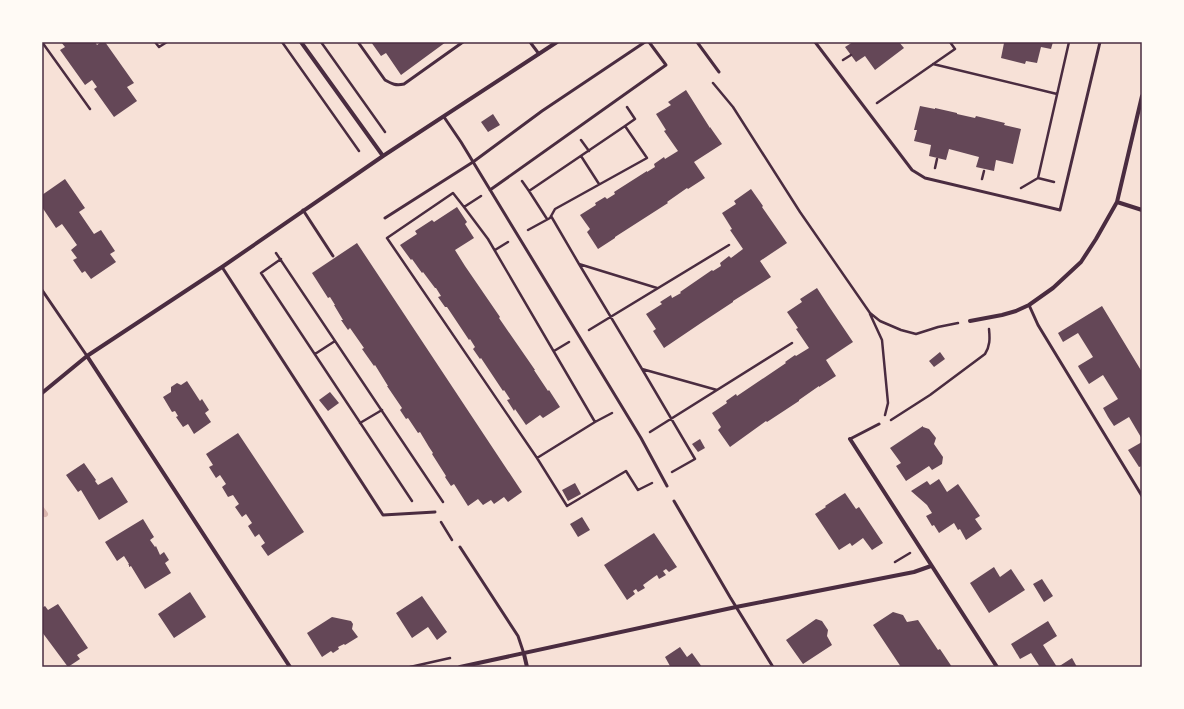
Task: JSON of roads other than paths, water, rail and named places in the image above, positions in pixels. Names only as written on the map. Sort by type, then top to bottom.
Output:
[{"type":"street","points":[[301,42],[383,156]]},
{"type":"street","points":[[42,393],[87,356],[222,267],[383,156],[557,42]]},
{"type":"street","points":[[970,321],[1016,311],[1029,305],[1053,288],[1081,262],[1096,239],[1116,202],[1142,96]]},
{"type":"street","points":[[1116,202],[1142,210]]},
{"type":"street","points":[[87,356],[290,667]]},
{"type":"street","points":[[850,439],[997,667]]},
{"type":"street","points":[[460,667],[736,607],[914,572],[931,566]]},
{"type":"street","points":[[524,654],[527,667]]},
{"type":"lane","points":[[358,42],[385,80],[398,86],[404,84],[463,42]]},
{"type":"lane","points":[[530,42],[539,54]]},
{"type":"lane","points":[[385,218],[472,162],[542,111],[645,42]]},
{"type":"lane","points":[[490,190],[666,65],[649,42]]},
{"type":"lane","points":[[697,42],[719,72]]},
{"type":"lane","points":[[815,42],[912,170],[925,178],[1060,210],[1100,42]]},
{"type":"lane","points":[[444,117],[641,438],[667,486]]},
{"type":"lane","points":[[303,210],[333,256]]},
{"type":"lane","points":[[222,267],[383,515],[435,512]]},
{"type":"lane","points":[[42,290],[87,356]]},
{"type":"lane","points":[[1029,305],[1038,325],[1142,496]]},
{"type":"lane","points":[[850,439],[879,424]]},
{"type":"lane","points":[[674,501],[773,667]]},
{"type":"lane","points":[[460,547],[518,636],[524,654]]},
{"type":"waterway","points":[[42,510],[45,514]]}]
